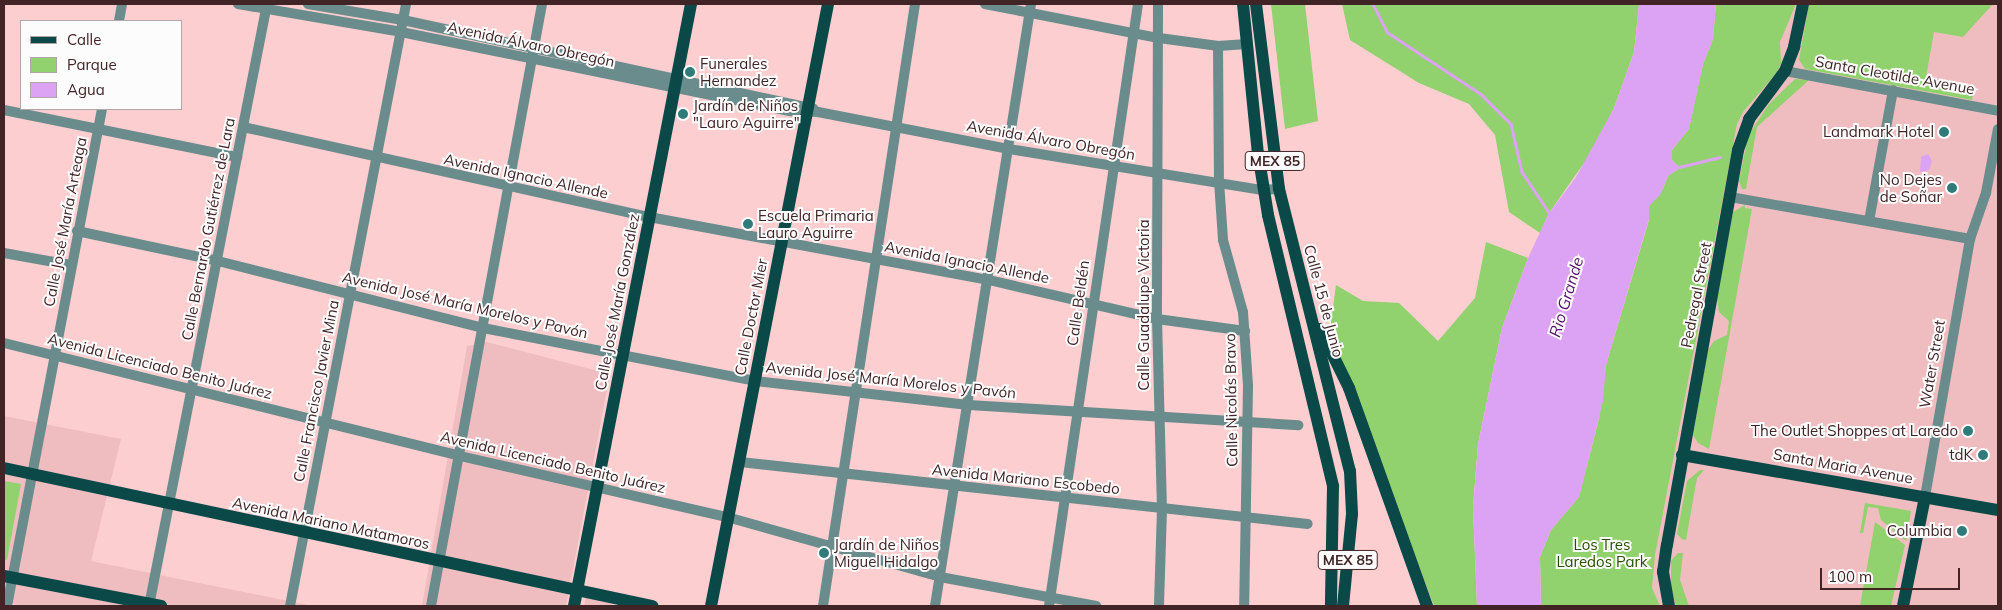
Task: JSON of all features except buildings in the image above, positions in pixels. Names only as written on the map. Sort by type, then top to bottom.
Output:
[{"type":"main road","name":"Calle José María González","points":[[574,606],[649,217],[677,85],[691,4]]},
{"type":"main road","name":"Calle Doctor Mier","points":[[711,606],[781,242],[811,111],[828,4]]},
{"type":"main road","name":"MEX 85","points":[[1243,4],[1263,190],[1333,486],[1331,606]]},
{"type":"main road","name":"Calle 15 de Junio","points":[[1256,4],[1279,189],[1339,420],[1352,498],[1342,606]]},
{"type":"main road","name":"Pedregal Street","points":[[1669,606],[1663,572],[1682,455],[1742,134],[1749,119],[1785,71],[1794,47],[1803,4]]},
{"type":"main road","points":[[1280,267],[1312,316],[1338,363],[1427,606]]},
{"type":"main road","points":[[1339,420],[1358,415]]},
{"type":"main road","name":"Santa Maria Avenue","points":[[1682,455],[1998,510]]},
{"type":"main road","name":"Avenida Mariano Matamoros","points":[[4,468],[304,534],[652,606]]},
{"type":"main road","name":"Water Street","points":[[1903,606],[1925,498]]},
{"type":"main road","points":[[8,576],[153,606]]},
{"type":"street","points":[[118,20],[122,4]]},
{"type":"street","name":"Avenida Álvaro Obregón","points":[[238,4],[267,6],[401,32],[532,54],[677,85],[1009,149],[1219,181],[1263,190],[1279,189]]},
{"type":"street","name":"Avenida Álvaro Obregón","points":[[308,4],[403,20],[532,54]]},
{"type":"street","name":"Calle Francisco Javier Mina","points":[[290,606],[406,4]]},
{"type":"street","points":[[431,606],[542,4]]},
{"type":"street","points":[[823,606],[915,4]]},
{"type":"street","points":[[985,4],[1031,8],[1159,38],[1218,46],[1247,44]]},
{"type":"street","name":"Calle Beldén","points":[[1050,602],[1078,413],[1092,302],[1114,166],[1132,32],[1138,4]]},
{"type":"street","name":"Calle Guadalupe Victoria","points":[[1158,4],[1159,173],[1157,319],[1162,509],[1159,606]]},
{"type":"street","name":"Calle Bernardo Gutiérrez de Lara","points":[[153,606],[169,505],[267,6]]},
{"type":"street","points":[[935,606],[956,486],[1031,8]]},
{"type":"street","name":"Calle Nicolás Bravo","points":[[1218,46],[1219,181],[1223,240],[1238,289],[1245,331],[1248,424],[1244,606]]},
{"type":"street","name":"Santa Cleotilde Avenue","points":[[1785,71],[1998,111]]},
{"type":"street","points":[[1869,221],[1893,90]]},
{"type":"street","points":[[4,110],[237,157]]},
{"type":"street","name":"Calle José María Arteaga","points":[[8,606],[8,576],[33,474],[77,232],[102,110]]},
{"type":"street","name":"Avenida Ignacio Allende","points":[[243,127],[376,159],[649,217],[989,280],[1092,302],[1157,319],[1245,331]]},
{"type":"street","name":"Water Street","points":[[1925,498],[1970,239],[1986,194],[1998,129]]},
{"type":"street","points":[[1730,197],[1970,239]]},
{"type":"street","name":"Avenida José María Morelos y Pavón","points":[[77,232],[218,261],[483,328],[622,358],[755,381],[969,405],[1248,424],[1298,425]]},
{"type":"street","points":[[4,252],[71,265]]},
{"type":"street","name":"Avenida Licenciado Benito Juárez","points":[[4,343],[460,456],[727,517],[940,577],[1050,602],[1096,606]]},
{"type":"street","name":"Avenida Mariano Escobedo","points":[[740,462],[1162,509],[1246,514],[1308,524]]},
{"type":"shaded area","points":[[1716,4],[1998,4],[1998,606],[1541,606],[1649,220],[1713,39]]},
{"type":"shaded area","points":[[487,342],[610,374],[566,606],[422,606],[467,346]]},
{"type":"shaded area","points":[[4,416],[121,439],[91,561],[313,606],[23,606],[4,602]]},
{"type":"shaded area","points":[[586,596],[612,602],[611,606],[584,606]]},
{"type":"green space","points":[[1271,4],[1305,4],[1318,121],[1285,129]]},
{"type":"green space","points":[[1342,4],[1639,4],[1634,52],[1614,108],[1591,153],[1549,213],[1540,233],[1509,212],[1495,135],[1469,104],[1419,83],[1350,40]]},
{"type":"green space","name":"Los Tres Laredos Park","points":[[1716,4],[1796,4],[1780,42],[1781,63],[1777,72],[1743,112],[1737,124],[1655,555],[1652,588],[1660,606],[1541,606],[1540,557],[1551,530],[1579,497],[1599,419],[1606,365],[1649,220],[1649,206],[1663,189],[1668,176],[1680,168],[1672,160],[1672,150],[1689,129],[1703,64],[1713,39]]},
{"type":"green space","points":[[1809,4],[1993,4],[1963,37],[1934,32],[1925,83],[1973,94],[1972,100],[1805,69],[1799,60]]},
{"type":"green space","points":[[1795,79],[1809,80],[1757,127],[1746,189],[1742,189],[1739,181],[1748,136],[1769,104]]},
{"type":"green space","points":[[1745,205],[1745,208],[1752,209],[1709,449],[1698,443],[1693,435],[1708,350],[1714,341],[1727,335],[1729,321],[1719,312],[1717,298],[1733,212]]},
{"type":"green space","points":[[1486,242],[1528,258],[1502,328],[1478,444],[1473,507],[1477,606],[1434,606],[1330,330],[1336,285],[1363,301],[1399,303],[1438,341],[1475,298]]},
{"type":"green space","points":[[1700,470],[1704,470],[1697,478],[1686,540],[1677,534],[1687,481]]},
{"type":"green space","points":[[4,481],[21,484],[7,560],[4,559]]},
{"type":"green space","points":[[1865,503],[1911,511],[1906,541],[1881,520],[1878,508],[1868,507],[1863,533],[1860,533]]},
{"type":"green space","points":[[1875,522],[1905,545],[1891,606],[1860,606]]},
{"type":"green space","points":[[1678,553],[1683,553],[1680,580],[1689,606],[1676,606],[1671,586],[1671,561]]},
{"type":"water","name":"Rio Grande","points":[[1639,4],[1716,4],[1713,39],[1703,64],[1689,129],[1672,150],[1672,160],[1680,168],[1668,176],[1660,195],[1649,206],[1649,219],[1606,365],[1603,401],[1579,497],[1551,530],[1540,557],[1541,606],[1477,606],[1473,507],[1478,444],[1502,328],[1528,258],[1549,213],[1576,177],[1614,108],[1634,52]]},
{"type":"water","points":[[1928,154],[1932,161],[1929,170],[1920,172],[1921,157]]},
{"type":"waterway","points":[[1373,4],[1387,32],[1481,94],[1511,124],[1522,172],[1550,214]]},
{"type":"waterway","points":[[1679,167],[1720,157]]},
{"type":"place","name":"Funerales Hernandez","points":[[690,72]]},
{"type":"place","name":"Jardín de Niños \"Lauro Aguirre\"","points":[[683,114]]},
{"type":"place","name":"Landmark Hotel","points":[[1944,132]]},
{"type":"place","name":"No Dejes de Soñar","points":[[1952,188]]},
{"type":"place","name":"Escuela Primaria Lauro Aguirre","points":[[748,224]]},
{"type":"place","name":"The Outlet Shoppes at Laredo","points":[[1968,431]]},
{"type":"place","name":"tdK","points":[[1983,455]]},
{"type":"place","name":"Columbia","points":[[1962,531]]},
{"type":"place","name":"Jardín de Niños Miguel Hidalgo","points":[[824,553]]}]
